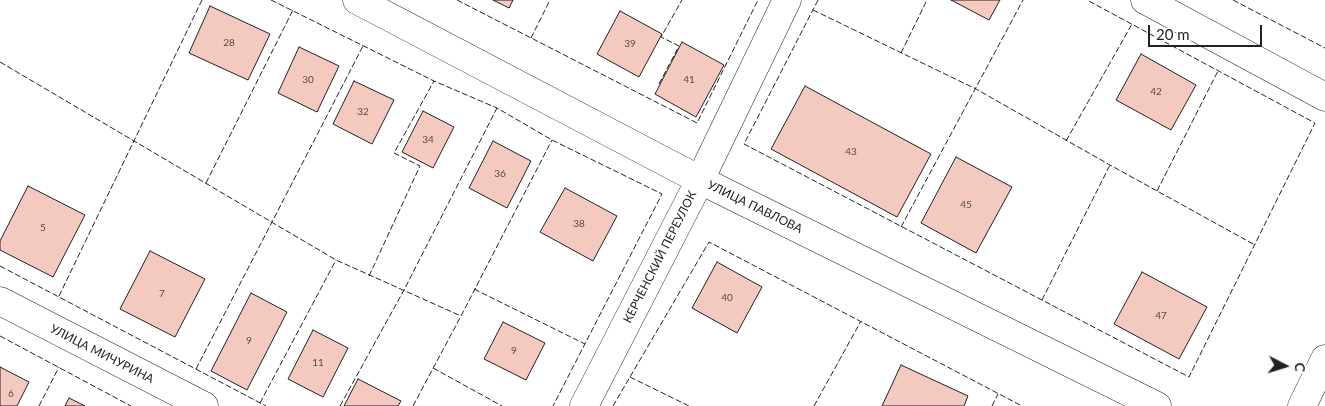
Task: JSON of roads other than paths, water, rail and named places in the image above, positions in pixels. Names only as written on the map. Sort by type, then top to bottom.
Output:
[{"type":"street","name":"УЛИЦА ПАВЛОВА","points":[[357,0],[700,180],[1157,406]]},
{"type":"street","name":"КЕРЧЕНСКИЙ ПЕРЕУЛОК","points":[[584,406],[700,180],[787,0]]},
{"type":"street","points":[[1145,0],[1325,97]]},
{"type":"street","name":"УЛИЦА МИЧУРИНА","points":[[0,301],[204,406]]},
{"type":"street","points":[[1302,406],[1325,359]]}]
